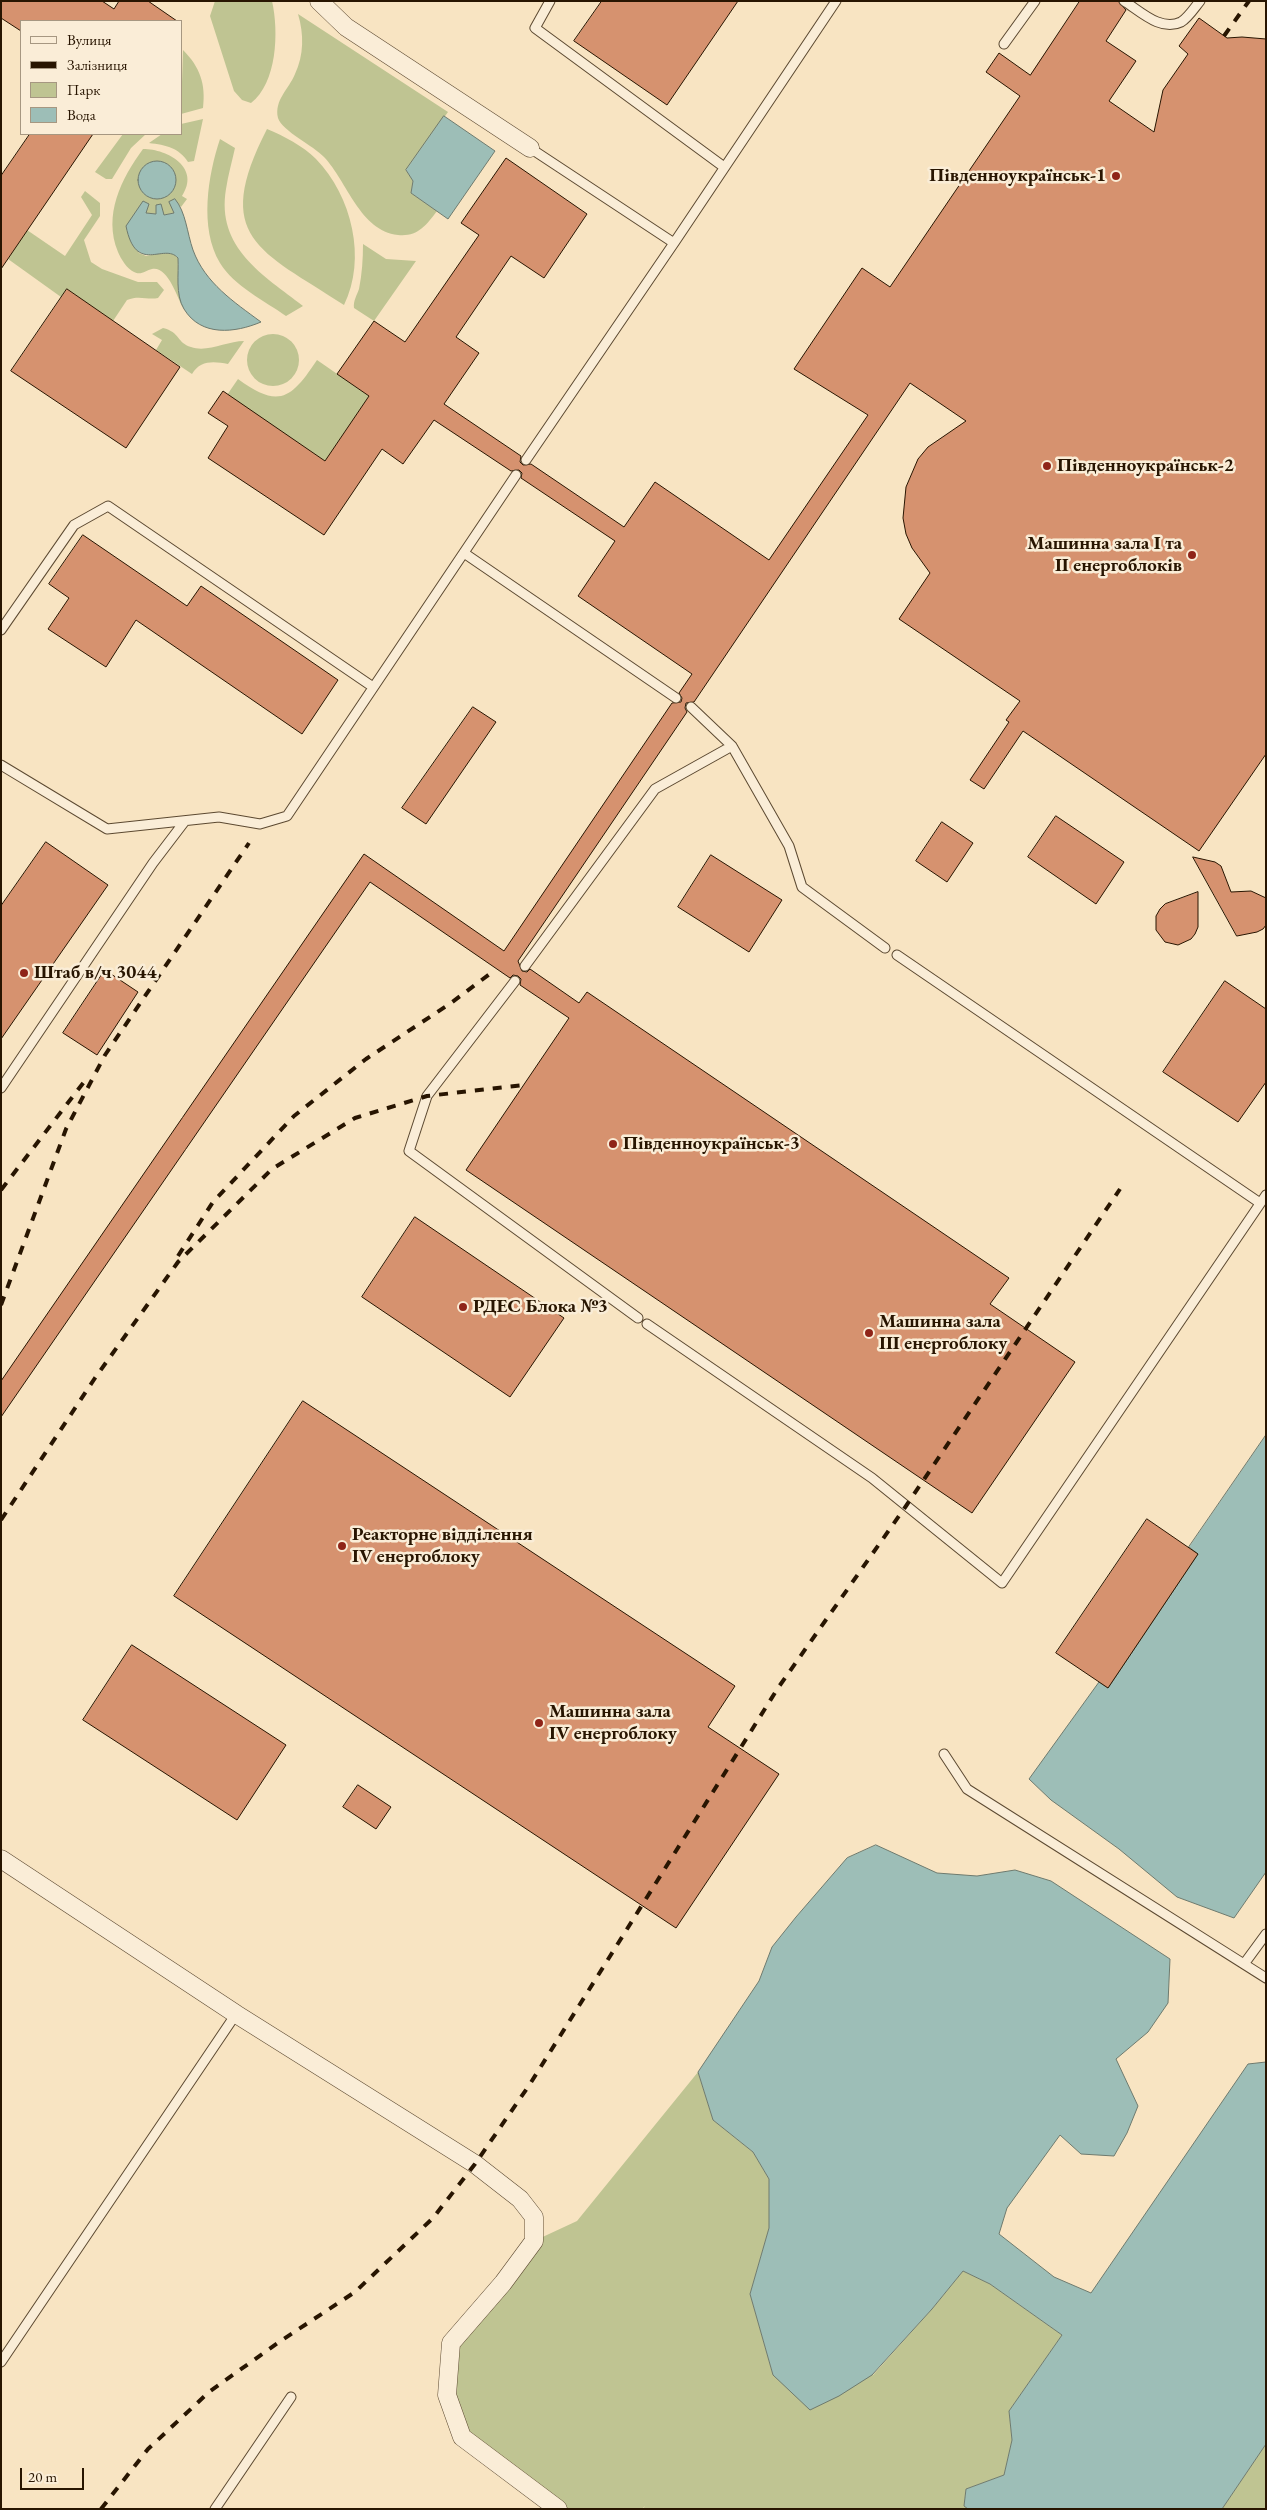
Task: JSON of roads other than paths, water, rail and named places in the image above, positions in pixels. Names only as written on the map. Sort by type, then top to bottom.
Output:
[{"type":"street","points":[[319,1],[346,27],[530,148]]},
{"type":"street","points":[[1,1860],[236,2014],[475,2164],[520,2199],[534,2217],[534,2241],[503,2283],[451,2343],[447,2395],[462,2437],[558,2509]]},
{"type":"lane","points":[[550,1],[535,28],[724,167]]},
{"type":"lane","points":[[526,460],[836,1]]},
{"type":"lane","points":[[1004,44],[1035,1]]},
{"type":"lane","points":[[1124,1],[1154,21],[1170,25],[1182,21],[1200,1]]},
{"type":"lane","points":[[530,148],[674,242]]},
{"type":"lane","points":[[1,766],[107,829],[218,816],[260,824],[287,816],[516,475]]},
{"type":"lane","points":[[1,630],[74,526],[108,506],[373,687]]},
{"type":"lane","points":[[464,553],[676,698]]},
{"type":"lane","points":[[690,707],[732,746],[789,846],[802,887],[885,948]]},
{"type":"lane","points":[[525,966],[656,789],[732,746]]},
{"type":"lane","points":[[1,1088],[153,863],[185,821]]},
{"type":"lane","points":[[898,955],[1260,1203]]},
{"type":"lane","points":[[515,981],[427,1096],[409,1151],[638,1318]]},
{"type":"lane","points":[[647,1324],[872,1478],[1002,1583],[1266,1195]]},
{"type":"lane","points":[[944,1754],[967,1789],[1266,1978]]},
{"type":"lane","points":[[1244,1964],[1266,1934]]},
{"type":"lane","points":[[1,2362],[236,2014]]},
{"type":"lane","points":[[215,2509],[291,2397]]},
{"type":"water","points":[[444,116],[495,151],[448,219],[411,193],[413,181],[406,170]]},
{"type":"water","points":[[157,161],[170,167],[176,180],[170,193],[157,199],[144,193],[138,180],[144,167]]},
{"type":"water","points":[[175,199],[184,216],[198,262],[221,291],[261,322],[240,329],[230,330],[209,328],[200,324],[191,318],[184,309],[179,297],[178,258],[172,254],[150,255],[136,250],[126,226],[143,201],[149,204],[146,213],[156,214],[156,205],[161,204],[164,215],[174,213],[169,202]]},
{"type":"water","points":[[1266,1435],[1266,1872],[1234,1918],[1177,1897],[1119,1849],[1051,1800],[1029,1779],[1099,1682],[1108,1688],[1198,1554],[1189,1547]]},
{"type":"water","points":[[876,1845],[937,1873],[977,1876],[1015,1870],[1051,1881],[1170,1959],[1168,2003],[1148,2032],[1116,2059],[1138,2106],[1127,2133],[1114,2156],[1081,2154],[1060,2135],[1007,2208],[999,2234],[1054,2277],[1091,2293],[1248,2064],[1266,2062],[1266,2444],[1222,2509],[968,2509],[964,2506],[966,2489],[1004,2475],[1012,2440],[1009,2411],[1062,2335],[990,2284],[963,2271],[932,2309],[872,2375],[839,2396],[810,2410],[773,2375],[750,2294],[769,2228],[769,2179],[753,2152],[713,2120],[698,2072],[759,1981],[772,1947],[847,1858]]},
{"type":"railway","points":[[1224,36],[1249,1]]},
{"type":"railway","points":[[1,1305],[66,1129],[105,1055],[249,843]]},
{"type":"railway","points":[[178,1256],[213,1202],[294,1116],[366,1059],[451,1003],[495,970]]},
{"type":"railway","points":[[1,1190],[87,1078]]},
{"type":"railway","points":[[1,1520],[95,1378],[178,1262],[272,1169],[355,1118],[427,1096],[524,1085]]},
{"type":"railway","points":[[101,2509],[148,2449],[209,2392],[279,2342],[355,2292],[433,2218],[475,2164],[530,2084],[778,1688],[906,1506],[1120,1189]]},
{"type":"place","name":"Південноукраїнськ-1","points":[[1116,176]]},
{"type":"place","name":"Південноукраїнськ-2","points":[[1047,466]]},
{"type":"place","name":"Машинна зала I та II енергоблоків","points":[[1192,555]]},
{"type":"place","name":"Штаб в/ч 3044","points":[[24,973]]},
{"type":"place","name":"Південноукраїнськ-3","points":[[613,1144]]},
{"type":"place","name":"РДЕС Блока №3","points":[[463,1307]]},
{"type":"place","name":"Машинна зала III енергоблоку","points":[[869,1333]]},
{"type":"place","name":"Реакторне відділення IV енергоблоку","points":[[342,1546]]},
{"type":"place","name":"Машинна зала IV енергоблоку","points":[[539,1723]]}]
